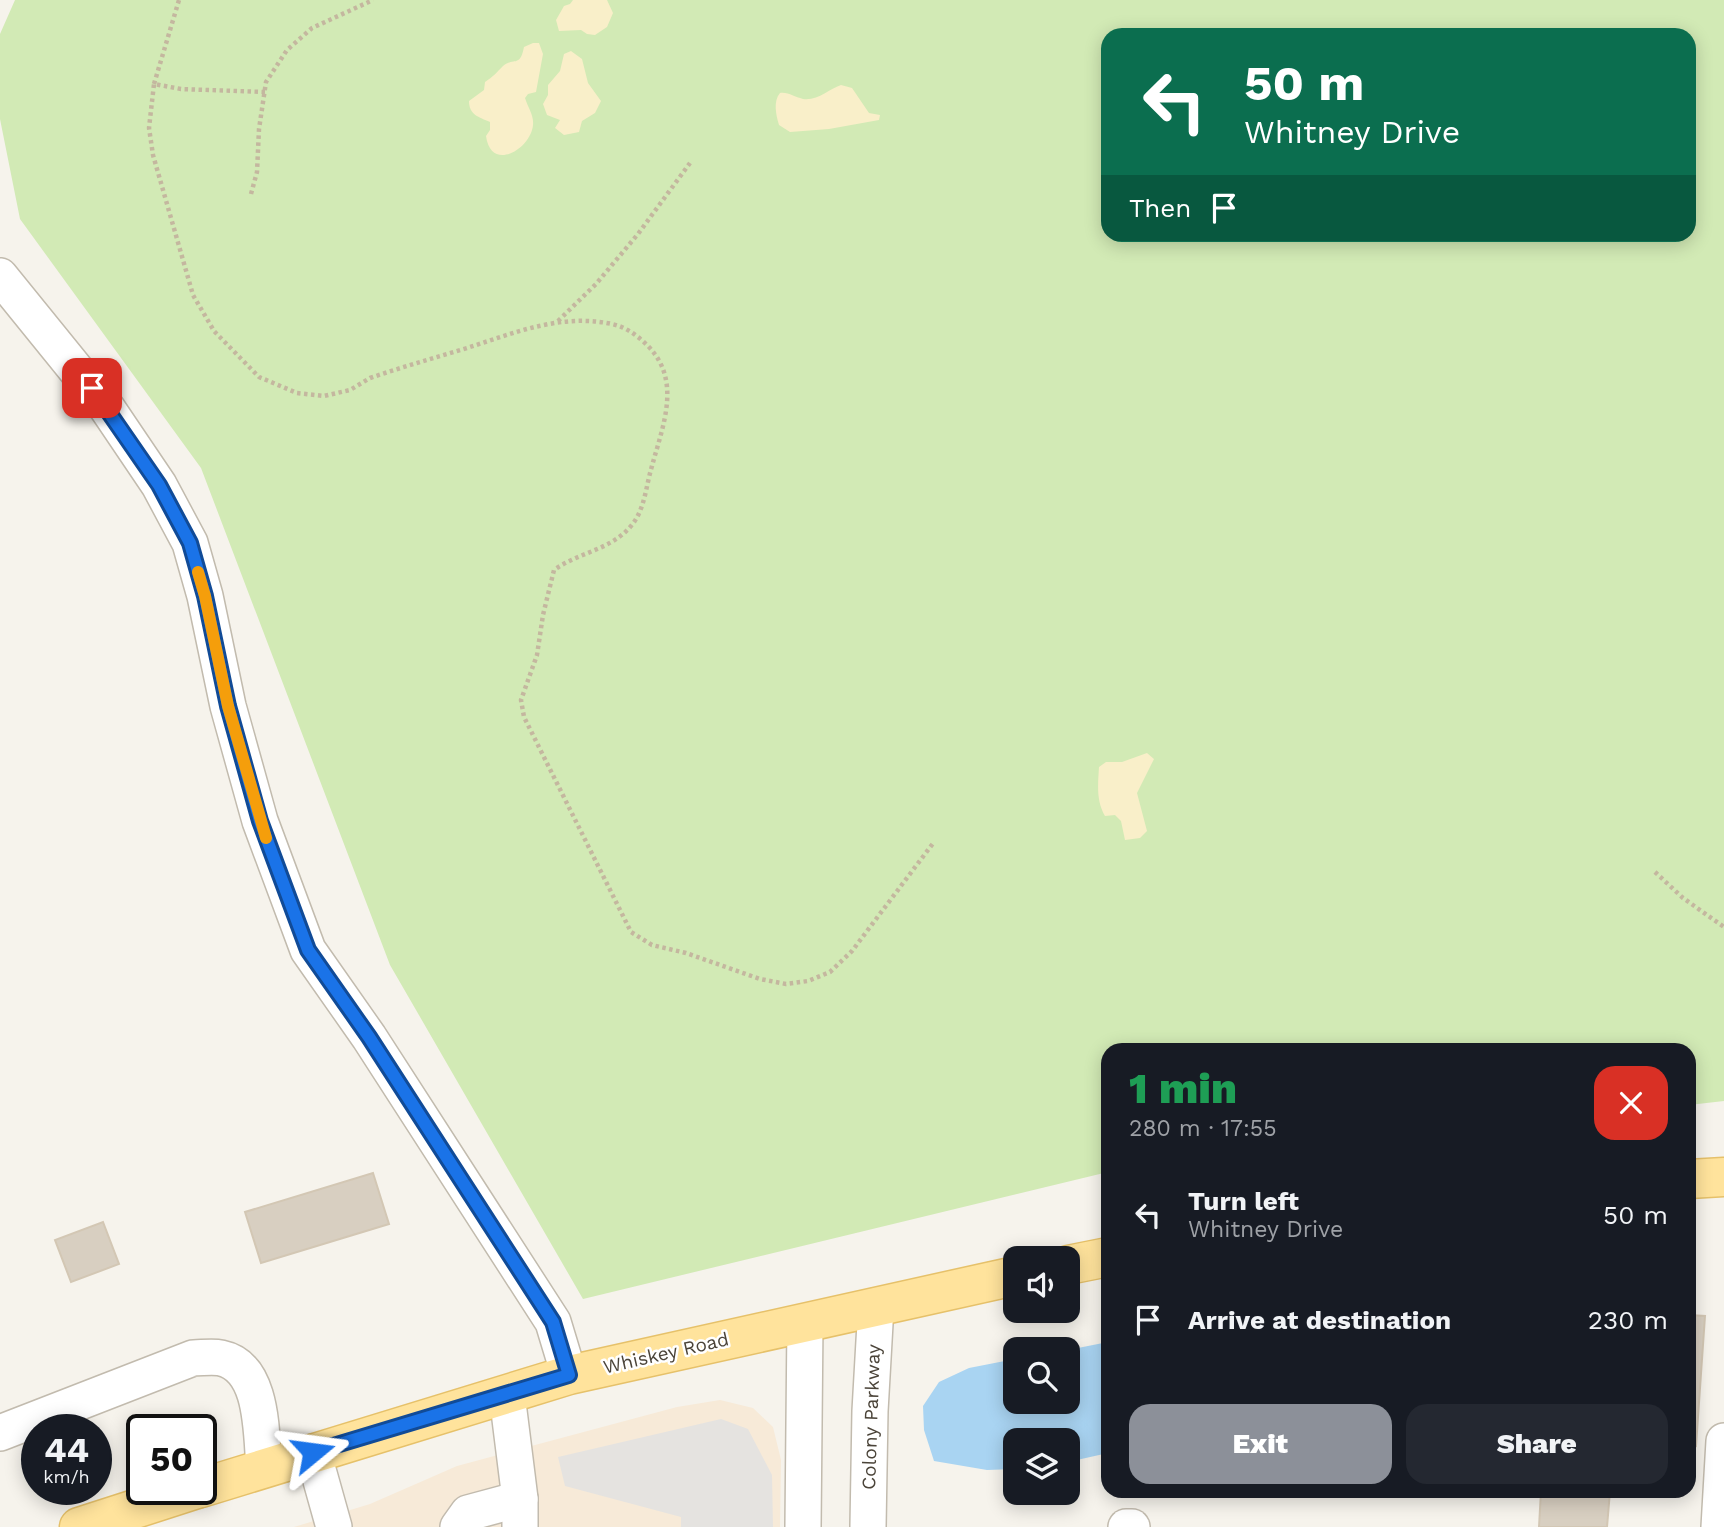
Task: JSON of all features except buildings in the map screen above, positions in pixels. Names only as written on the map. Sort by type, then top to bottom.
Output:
[{"type":"main road","points":[[1696,1179],[1724,1177]]},
{"type":"main road","points":[[1080,1263],[1101,1258]]},
{"type":"main road","name":"Whiskey Road","points":[[217,1483],[569,1375],[1003,1279]]},
{"type":"main road","name":"Whiskey Road","points":[[79,1527],[148,1505]]},
{"type":"street","points":[[0,276],[107,408],[159,485],[190,543],[205,596],[228,706],[260,821],[308,950],[369,1037],[553,1322],[569,1375]]},
{"type":"street","name":"Colony Parkway","points":[[868,1527],[870,1411],[876,1306]]},
{"type":"street","points":[[803,1527],[804,1322]]},
{"type":"street","points":[[0,1433],[193,1358],[222,1358],[243,1369],[258,1401],[264,1468]]},
{"type":"street","points":[[458,1527],[468,1513],[520,1513],[507,1395]]},
{"type":"street","points":[[1719,1527],[1724,1441]]},
{"type":"street","points":[[313,1452],[334,1527]]},
{"type":"street","points":[[1126,1527],[1132,1527]]},
{"type":"path","points":[[179,0],[154,84],[149,128],[153,155],[193,295],[214,331],[259,377],[297,393],[324,396],[350,390],[370,378],[529,326],[557,322],[614,324],[638,336],[660,359],[668,392],[665,422],[644,499],[634,523],[619,540],[568,560],[554,570],[537,655],[521,700],[524,718],[631,932],[652,945],[686,953],[760,979],[786,984],[808,981],[830,972],[852,951],[934,842]]},
{"type":"path","points":[[251,194],[257,172],[259,129],[266,82],[287,50],[312,28],[373,0]]},
{"type":"path","points":[[154,84],[181,89],[265,92]]},
{"type":"path","points":[[557,322],[597,284],[690,163]]},
{"type":"path","points":[[1655,872],[1683,898],[1724,927]]},
{"type":"shaded area","points":[[720,1400],[753,1408],[773,1427],[781,1460],[780,1527],[294,1527],[370,1504],[457,1466],[677,1407]]},
{"type":"shaded area","points":[[721,1419],[748,1429],[772,1475],[773,1527],[681,1527],[681,1517],[565,1486],[558,1457]]},
{"type":"green space","points":[[15,0],[1724,0],[1724,1101],[1696,1104],[1696,1043],[1101,1043],[1101,1174],[583,1299],[390,965],[201,468],[20,219],[0,119],[0,34]]},
{"type":"sand","points":[[573,0],[607,0],[613,13],[607,27],[595,35],[581,30],[559,31],[556,20],[564,6]]},
{"type":"sand","points":[[539,43],[543,54],[536,92],[525,98],[533,118],[531,134],[519,149],[503,155],[495,153],[489,147],[486,136],[490,130],[490,122],[473,112],[469,101],[484,90],[485,82],[507,63],[521,58],[524,47]]},
{"type":"sand","points":[[571,51],[582,59],[588,83],[601,101],[595,113],[582,121],[579,132],[564,135],[555,128],[560,120],[547,115],[543,104],[548,95],[548,85],[560,71],[564,54]]},
{"type":"sand","points":[[841,85],[852,88],[869,113],[880,115],[879,120],[829,129],[790,132],[779,125],[776,104],[780,93],[808,99]]},
{"type":"sand","points":[[1147,753],[1154,759],[1137,793],[1147,831],[1140,838],[1125,840],[1121,821],[1115,815],[1105,816],[1102,810],[1098,792],[1099,767],[1106,762],[1122,762]]},
{"type":"water","points":[[1101,1343],[1101,1455],[1080,1459],[1080,1428],[1003,1428],[1003,1469],[987,1470],[934,1461],[924,1430],[923,1406],[939,1382],[969,1368],[1003,1361],[1003,1414],[1080,1414],[1080,1348]]},
{"type":"slow traffic","points":[[198,572],[228,706],[266,838]]},
{"type":"route","points":[[92,388],[159,485],[190,543],[205,596],[228,706],[260,821],[308,950],[369,1037],[553,1322],[569,1375],[313,1452]]}]
